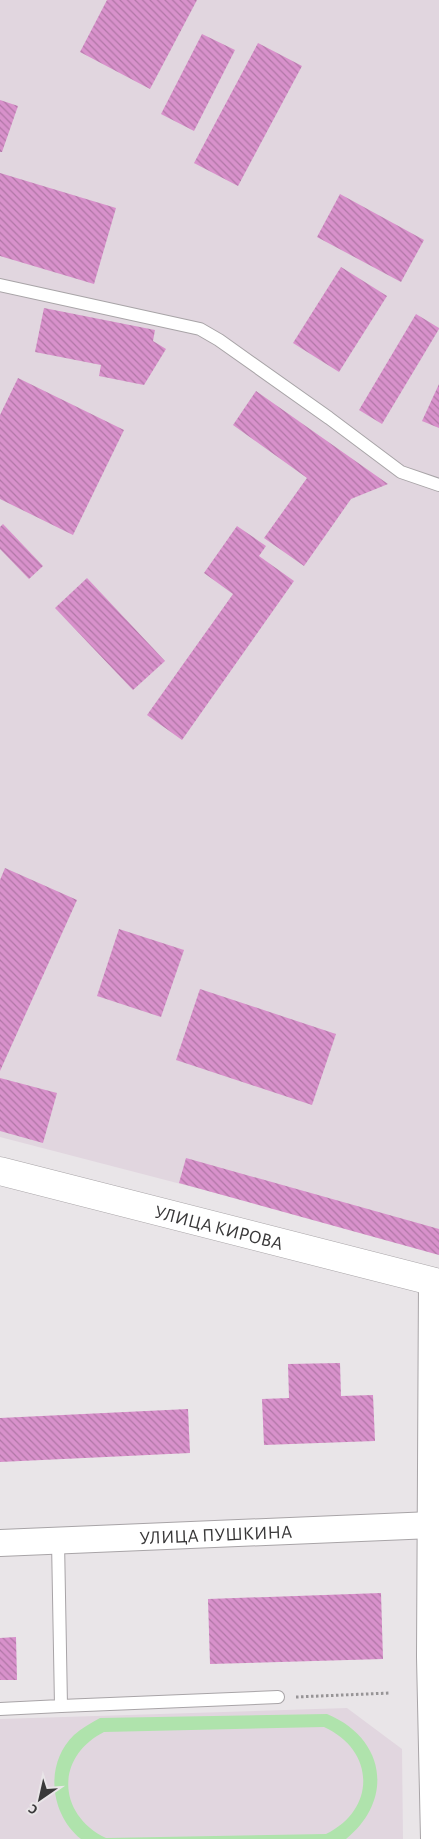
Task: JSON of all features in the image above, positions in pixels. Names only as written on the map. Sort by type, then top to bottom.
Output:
[{"type":"street","name":"УЛИЦА КИРОВА","points":[[0,1171],[436,1282]]},
{"type":"street","points":[[434,1839],[436,1282]]},
{"type":"street","name":"УЛИЦА ПУШКИНА","points":[[0,1543],[435,1522]]},
{"type":"lane","points":[[0,285],[200,330],[219,340],[401,472],[439,485]]},
{"type":"lane","points":[[58,1541],[61,1706]]},
{"type":"lane","points":[[0,1709],[278,1697]]},
{"type":"path","points":[[278,1697],[390,1692]]},
{"type":"shaded area","points":[[0,0],[439,0],[439,1251],[0,1137]]},
{"type":"shaded area","points":[[347,1708],[402,1749],[403,1839],[0,1839],[0,1719]]},
{"type":"green space","points":[[327,1714],[346,1725],[361,1738],[371,1754],[377,1770],[377,1788],[372,1806],[362,1823],[346,1839],[81,1839],[71,1829],[57,1803],[55,1774],[58,1760],[64,1747],[77,1732],[100,1718]],"holes":[[[324,1727],[341,1737],[353,1750],[360,1764],[363,1780],[361,1795],[354,1810],[343,1823],[326,1834],[106,1838],[90,1828],[78,1815],[71,1801],[68,1785],[70,1770],[77,1756],[88,1743],[104,1732]]]},
{"type":"building","points":[[107,0],[197,0],[150,89],[80,52]]},
{"type":"building","points":[[202,34],[235,50],[194,131],[161,114]]},
{"type":"building","points":[[258,43],[302,66],[238,186],[194,163]]},
{"type":"building","points":[[0,100],[18,106],[2,152],[0,152]]},
{"type":"building","points":[[0,173],[116,208],[94,284],[0,256]]},
{"type":"building","points":[[340,194],[424,240],[401,282],[317,237]]},
{"type":"building","points":[[341,267],[387,296],[339,372],[293,343]]},
{"type":"building","points":[[44,308],[155,330],[153,341],[166,349],[144,385],[99,376],[101,365],[35,352]]},
{"type":"building","points":[[416,314],[439,329],[382,424],[359,410]]},
{"type":"building","points":[[18,378],[124,430],[73,535],[0,499],[0,415]]},
{"type":"building","points":[[439,384],[439,428],[422,421]]},
{"type":"building","points":[[256,391],[388,484],[351,499],[304,566],[264,538],[307,478],[233,425]]},
{"type":"building","points":[[3,524],[43,566],[29,579],[0,549],[0,527]]},
{"type":"building","points":[[237,526],[266,546],[259,556],[294,581],[182,740],[147,715],[233,594],[204,573]]},
{"type":"building","points":[[87,578],[165,661],[133,690],[55,608]]},
{"type":"building","points":[[5,868],[77,900],[0,1071],[0,880]]},
{"type":"building","points":[[119,929],[184,950],[161,1017],[97,996]]},
{"type":"building","points":[[200,989],[336,1034],[312,1105],[176,1060]]},
{"type":"building","points":[[0,1078],[57,1093],[43,1143],[0,1131]]},
{"type":"building","points":[[186,1158],[439,1229],[439,1255],[179,1183]]},
{"type":"building","points":[[340,1363],[341,1396],[373,1395],[375,1441],[264,1445],[262,1399],[289,1398],[288,1364]]},
{"type":"building","points":[[188,1409],[190,1453],[0,1462],[0,1418]]},
{"type":"building","points":[[381,1593],[383,1659],[210,1664],[208,1599]]},
{"type":"building","points":[[16,1637],[17,1680],[0,1680],[0,1638]]}]
